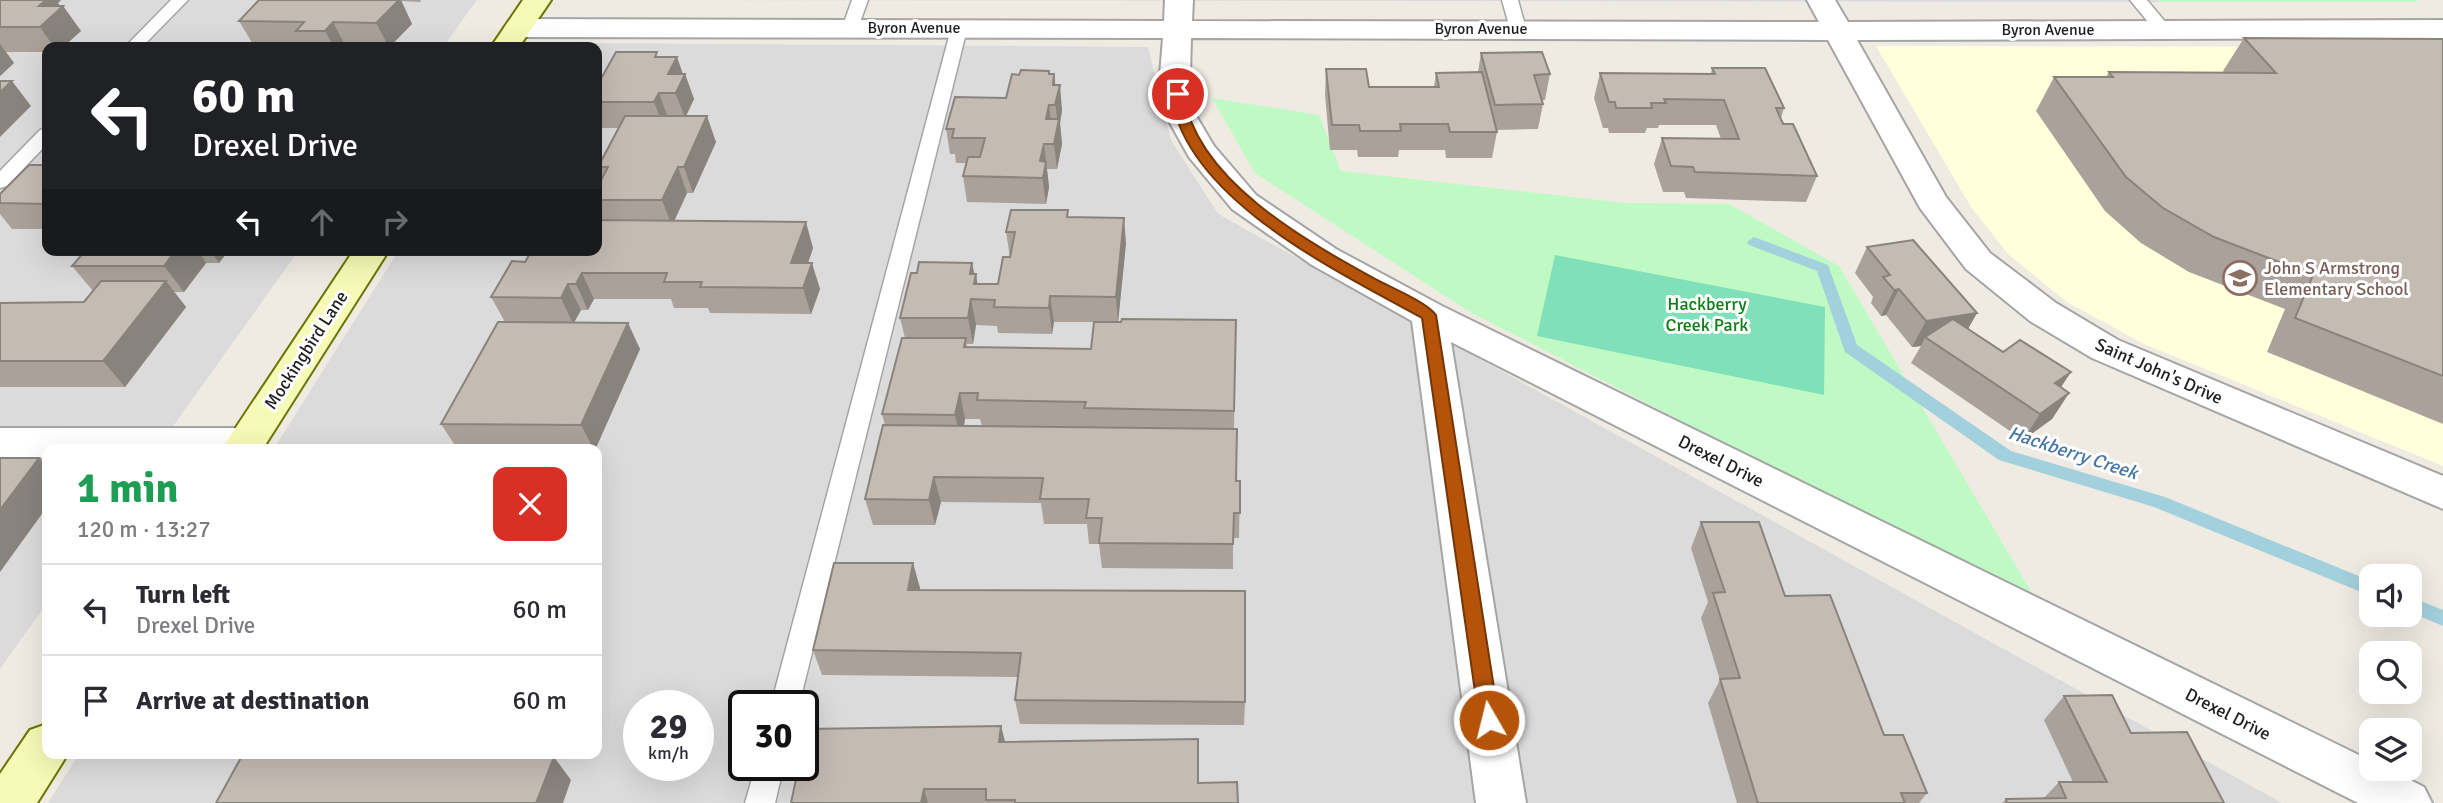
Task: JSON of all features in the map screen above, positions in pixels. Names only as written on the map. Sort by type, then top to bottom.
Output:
[{"type":"main road","points":[[512,38],[537,0]]},
{"type":"main road","name":"Mockingbird Lane","points":[[244,444],[368,256]]},
{"type":"main road","points":[[9,803],[42,753]]},
{"type":"street","name":"Saint John's Drive","points":[[1821,0],[1932,201],[1978,261],[2043,312],[2105,349],[2443,493]]},
{"type":"street","name":"Byron Avenue","points":[[512,38],[850,28],[959,29],[1179,15],[1518,29],[2443,29]]},
{"type":"street","name":"Drexel Drive","points":[[1179,15],[1175,75],[1180,114],[1200,150],[1244,202],[1324,257],[1429,315],[2407,803]]},
{"type":"street","points":[[1429,315],[1501,803]]},
{"type":"street","points":[[0,443],[81,444]]},
{"type":"lane","points":[[138,42],[180,0]]},
{"type":"lane","points":[[850,28],[859,0]]},
{"type":"lane","points":[[1510,0],[1518,29]]},
{"type":"lane","points":[[2138,0],[2164,30]]},
{"type":"lane","points":[[789,690],[959,29]]},
{"type":"lane","points":[[0,182],[42,139]]},
{"type":"lane","points":[[760,803],[765,781]]},
{"type":"shaded area","points":[[0,0],[477,0],[447,42],[42,42],[42,256],[295,256],[160,444],[42,444],[42,610],[0,669]]},
{"type":"shaded area","points":[[627,0],[2158,0],[2160,2]]},
{"type":"shaded area","points":[[602,43],[1148,47],[1171,140],[1218,214],[2282,803],[48,803],[76,759],[602,759],[602,444],[277,444],[395,256],[602,256]]},
{"type":"shaded area","name":"John S Armstrong Elementary School","points":[[1876,46],[2443,49],[2443,466],[2144,344],[2067,302],[2008,254],[1971,207]]},
{"type":"green space","points":[[2158,0],[2416,0],[2418,2],[2160,2]]},
{"type":"green space","name":"Hackberry Creek Park","points":[[1212,98],[1319,115],[1341,171],[1626,203],[1729,204],[1839,266],[2039,605],[1470,312],[1255,173]]},
{"type":"green space","points":[[1555,255],[1825,307],[1824,395],[1537,336]]},
{"type":"building","points":[[0,0],[46,0],[39,6],[63,6],[40,27],[0,27]]},
{"type":"building","points":[[259,0],[399,0],[376,23],[333,22],[325,31],[296,31],[304,22],[239,21]]},
{"type":"building","points":[[2244,38],[2443,39],[2443,376],[2295,318],[2313,275],[2214,237],[2163,208],[2126,177],[2054,77],[2113,77],[2109,72],[2276,73]]},
{"type":"building","points":[[616,52],[657,52],[655,57],[677,57],[668,74],[685,74],[676,93],[659,93],[654,102],[602,102],[602,77]]},
{"type":"building","points":[[1542,52],[1550,74],[1534,75],[1543,104],[1495,105],[1481,53]]},
{"type":"building","points":[[1712,68],[1765,68],[1784,108],[1776,108],[1783,124],[1793,124],[1817,176],[1695,172],[1693,167],[1671,166],[1662,138],[1739,139],[1724,100],[1664,99],[1666,103],[1651,103],[1652,108],[1616,108],[1615,102],[1609,102],[1600,73],[1715,74]]},
{"type":"building","points":[[1326,69],[1366,69],[1369,87],[1439,87],[1436,73],[1482,72],[1497,132],[1450,132],[1448,124],[1400,124],[1401,131],[1360,131],[1359,125],[1332,125]]},
{"type":"building","points":[[1021,70],[1049,71],[1049,74],[1054,74],[1053,85],[1060,85],[1055,105],[1049,105],[1046,119],[1059,119],[1054,144],[1044,144],[1040,161],[1046,162],[1043,178],[963,176],[968,157],[980,157],[985,138],[952,138],[954,129],[946,129],[955,97],[1006,98],[1012,74],[1019,75]]},
{"type":"building","points":[[0,81],[12,81],[0,92]]},
{"type":"building","points":[[625,116],[707,116],[684,167],[678,167],[662,200],[602,200],[602,178],[608,167],[602,167],[602,159]]},
{"type":"building","points":[[29,165],[42,165],[42,204],[0,203],[0,194]]},
{"type":"building","points":[[1011,210],[1068,210],[1067,217],[1124,218],[1116,297],[1050,296],[1049,308],[994,307],[995,300],[971,299],[968,318],[900,318],[911,273],[917,273],[919,262],[972,263],[970,274],[976,274],[974,284],[998,284],[1003,257],[1010,257],[1015,232],[1006,232]]},
{"type":"building","points":[[602,220],[806,222],[791,263],[812,263],[803,288],[700,287],[702,282],[664,282],[667,273],[582,273],[576,284],[568,284],[561,298],[491,297],[512,261],[525,262],[528,256],[602,256]]},
{"type":"building","points":[[1913,240],[1977,313],[1926,321],[1899,289],[1894,290],[1883,277],[1890,275],[1867,247]]},
{"type":"building","points":[[81,256],[172,256],[164,266],[72,266]]},
{"type":"building","points":[[101,281],[166,281],[103,361],[0,361],[0,303],[84,302]]},
{"type":"building","points":[[1122,319],[1236,320],[1234,411],[1084,408],[1086,402],[977,400],[978,393],[960,393],[955,415],[882,414],[902,338],[966,338],[964,347],[1091,349],[1094,322],[1121,322]]},
{"type":"building","points":[[1953,319],[2003,352],[2020,340],[2071,372],[2055,383],[2069,393],[2040,414],[1925,337]]},
{"type":"building","points":[[498,322],[628,323],[581,425],[441,424]]},
{"type":"building","points":[[883,425],[1237,429],[1236,481],[1240,481],[1240,513],[1234,513],[1233,544],[1099,543],[1102,518],[1086,518],[1089,499],[1040,499],[1043,478],[934,477],[929,500],[865,499]]},
{"type":"building","points":[[0,458],[39,458],[0,510]]},
{"type":"building","points":[[1701,522],[1759,522],[1785,596],[1830,595],[1884,735],[1903,735],[1927,793],[1901,793],[1905,803],[1758,803],[1720,679],[1740,678],[1713,593],[1725,592]]},
{"type":"building","points":[[834,563],[913,563],[908,590],[1245,591],[1245,702],[1015,700],[1021,653],[813,650]]},
{"type":"building","points":[[2112,695],[2131,733],[2187,732],[2224,803],[2007,803],[2006,799],[2066,798],[2059,782],[2107,782],[2064,696]]},
{"type":"building","points":[[1001,726],[999,742],[1198,739],[1198,783],[1237,782],[1238,803],[1015,803],[1015,800],[986,800],[986,789],[924,789],[921,803],[791,803],[796,781],[819,781],[819,729]]},
{"type":"building","points":[[240,759],[553,759],[536,803],[216,803]]},
{"type":"waterway","name":"Hackberry Creek","points":[[1754,242],[1823,268],[1850,348],[2005,456],[2159,502],[2359,584]]},
{"type":"waterway","name":"Hackberry Creek","points":[[2422,609],[2443,618]]},
{"type":"place","name":"John S Armstrong Elementary School","points":[[2240,278]]},
{"type":"route","points":[[1178,94],[1180,114],[1200,150],[1244,202],[1324,257],[1429,315],[1489,720]]}]
